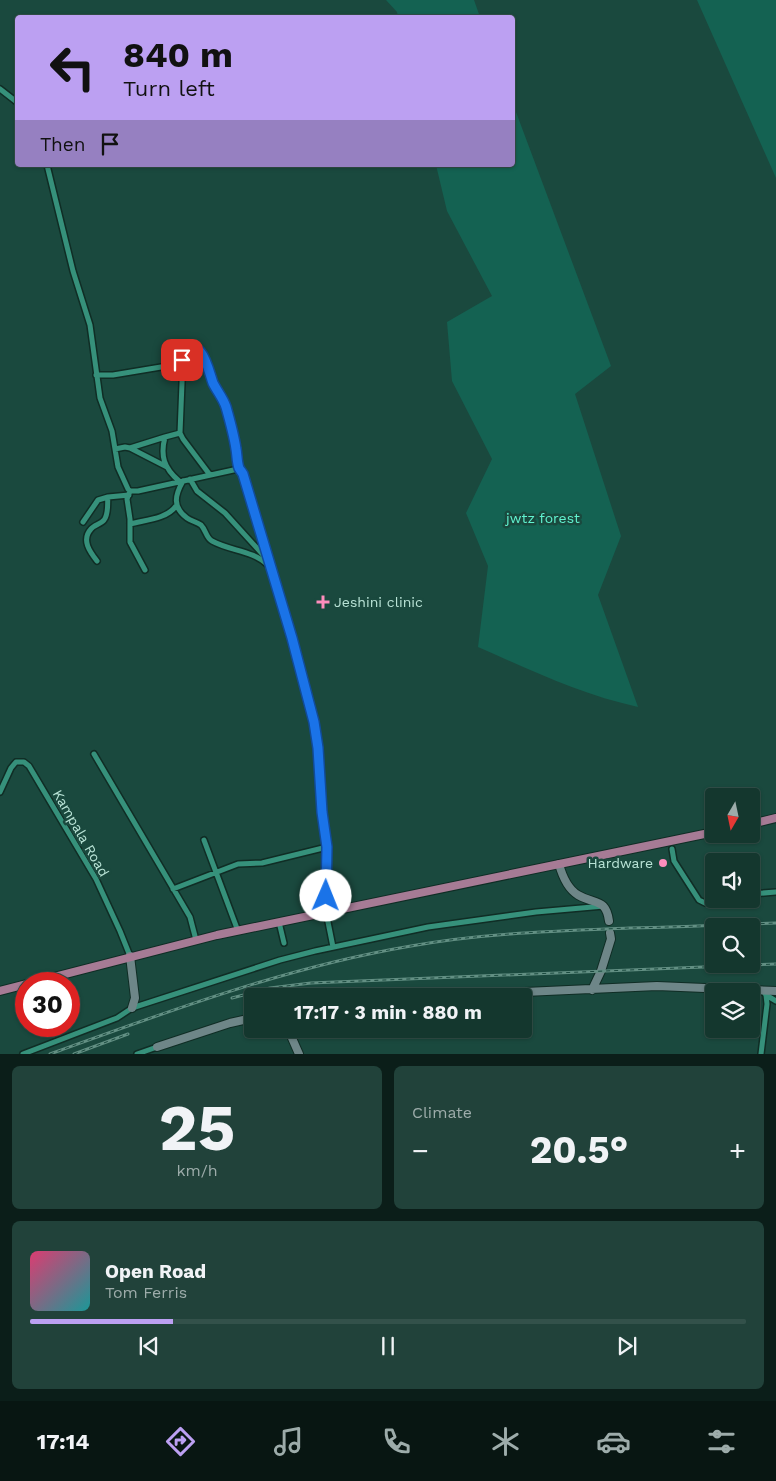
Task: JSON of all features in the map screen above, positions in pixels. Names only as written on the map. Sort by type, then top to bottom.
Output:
[{"type":"main road","points":[[760,822],[776,818]]},
{"type":"main road","points":[[0,991],[196,940],[705,834]]},
{"type":"street","points":[[0,90],[15,101]]},
{"type":"street","points":[[47,167],[73,271],[90,325],[100,398],[112,431],[118,467],[129,493],[127,499],[130,542],[145,570]]},
{"type":"street","points":[[96,375],[113,375],[173,365],[179,363],[187,352],[195,349],[204,356],[226,408],[235,442],[239,469],[243,474],[292,638],[314,722],[327,847],[326,912],[333,947]]},
{"type":"street","points":[[183,357],[180,433],[182,439],[210,475]]},
{"type":"street","points":[[130,448],[180,433]]},
{"type":"street","points":[[165,437],[162,452],[167,467]]},
{"type":"street","points":[[115,450],[125,447],[130,448],[167,467],[181,481]]},
{"type":"street","points":[[83,522],[96,502],[108,497],[239,469]]},
{"type":"street","points":[[190,479],[197,491],[225,513],[268,562]]},
{"type":"street","points":[[130,524],[165,515],[173,510],[176,506],[181,481]]},
{"type":"street","points":[[97,561],[87,545],[87,537],[92,528],[106,517],[108,497]]},
{"type":"street","points":[[176,506],[185,516],[200,525],[211,541],[268,562]]},
{"type":"street","points":[[94,754],[190,917],[196,940]]},
{"type":"street","name":"Kampala Road","points":[[0,792],[11,768],[16,762],[24,762],[29,766],[96,879],[130,956]]},
{"type":"street","points":[[204,840],[238,931]]},
{"type":"street","points":[[172,889],[238,864],[262,863],[327,847]]},
{"type":"street","points":[[672,849],[674,862],[699,900],[705,904]]},
{"type":"street","points":[[559,864],[562,876],[577,894],[605,906],[610,921]]},
{"type":"street","points":[[760,893],[776,892]]},
{"type":"street","points":[[23,1054],[117,1018],[132,1008],[280,960],[428,927],[536,912],[605,906]]},
{"type":"street","points":[[279,922],[284,943]]},
{"type":"street","points":[[592,990],[601,971],[611,939],[610,933]]},
{"type":"street","points":[[130,956],[135,998],[132,1008]]},
{"type":"street","points":[[532,992],[657,986],[764,992],[776,991]]},
{"type":"street","points":[[764,992],[776,1001]]},
{"type":"street","points":[[761,1054],[767,1004],[764,992]]},
{"type":"street","points":[[137,1054],[244,1020]]},
{"type":"street","points":[[292,1038],[299,1054]]},
{"type":"green space","points":[[386,0],[474,0],[479,15],[398,15]]},
{"type":"green space","points":[[697,0],[776,0],[776,178]]},
{"type":"green space","name":"jwtz forest","points":[[515,109],[611,366],[575,394],[621,536],[598,595],[638,707],[576,689],[478,647],[488,566],[466,513],[492,459],[452,381],[447,322],[492,296],[447,211],[436,167],[515,167]]},
{"type":"railway","points":[[50,1054],[184,1006],[274,978],[365,955],[411,946],[465,938],[520,933],[776,923]]},
{"type":"railway","points":[[232,998],[270,988],[311,983],[776,964]]},
{"type":"railway","points":[[74,1054],[128,1034]]},
{"type":"place","name":"Jeshini clinic","points":[[323,602]]},
{"type":"place","name":"Hardware","points":[[663,863]]},
{"type":"route","points":[[182,360],[187,352],[191,350],[200,351],[206,360],[217,390],[224,401],[235,442],[239,469],[243,474],[292,638],[314,722],[318,748],[322,812],[327,847],[326,896]]}]
